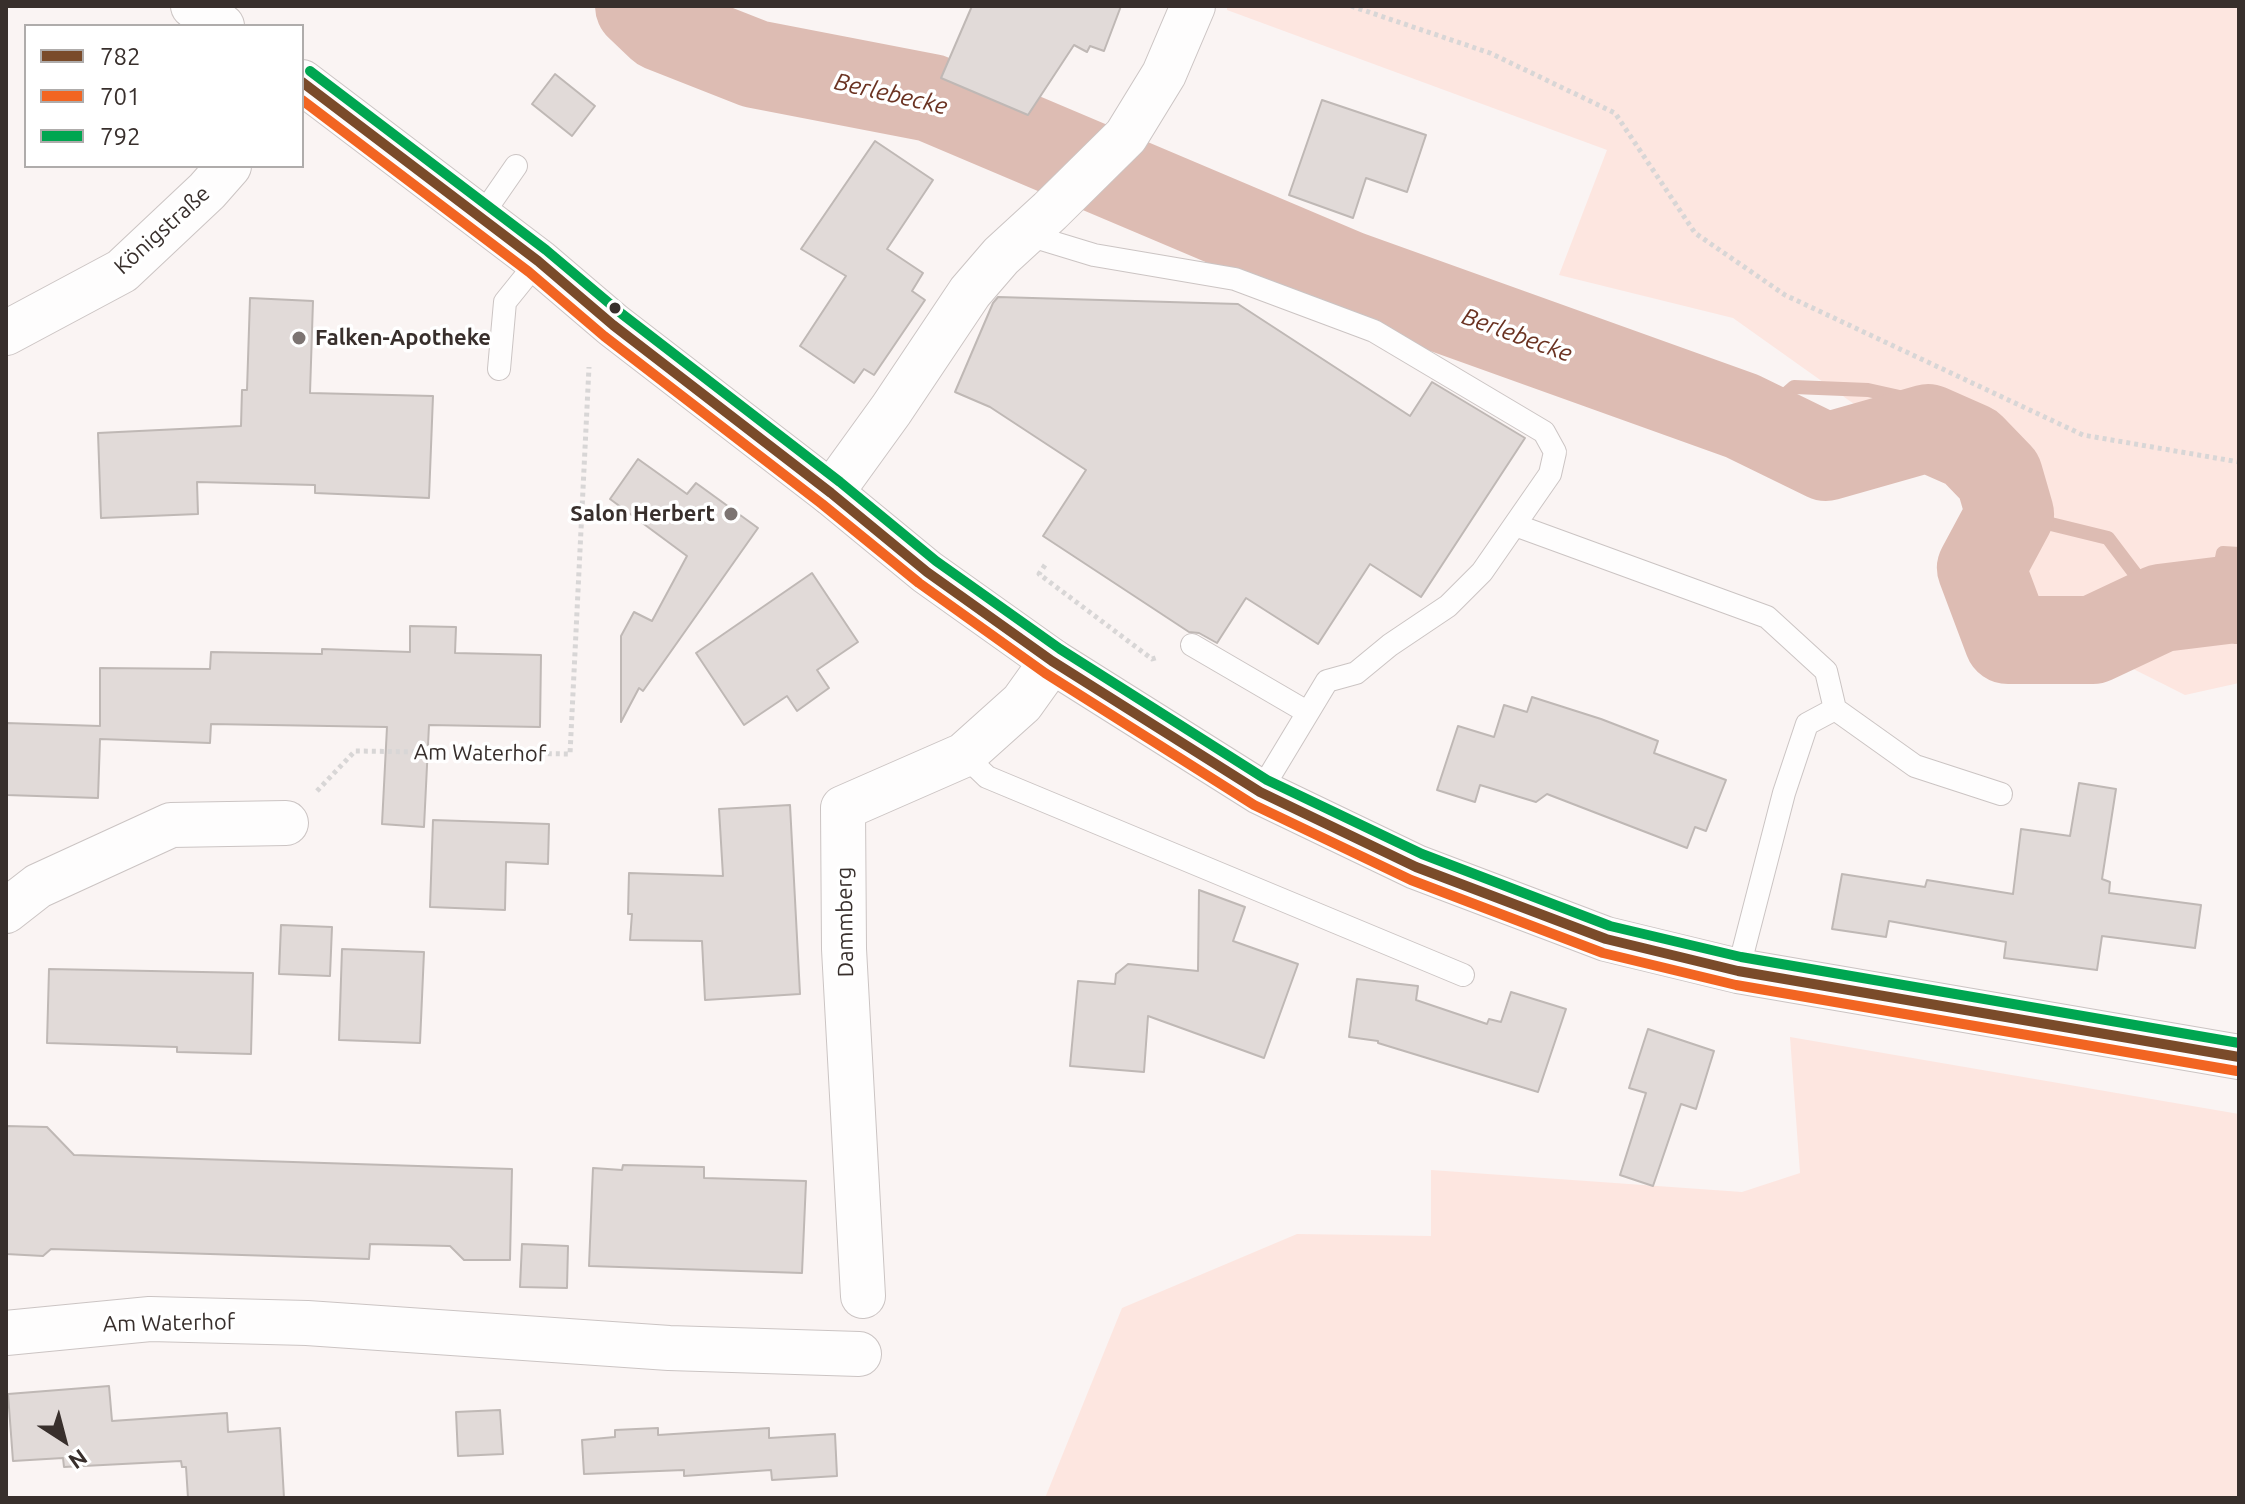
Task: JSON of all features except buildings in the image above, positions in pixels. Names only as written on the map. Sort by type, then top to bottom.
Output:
[{"type":"street","points":[[193,6],[219,24]]},
{"type":"street","points":[[831,493],[970,292],[1001,256],[1126,136],[1164,74],[1193,6]]},
{"type":"street","points":[[304,84],[538,261],[613,325],[831,493],[927,572],[1052,661],[1260,792],[1416,867],[1606,939],[1738,971],[2239,1057]]},
{"type":"street","name":"Königstraße","points":[[6,333],[122,271],[227,168]]},
{"type":"street","name":"Dammberg","points":[[863,1296],[844,949],[843,808],[964,755],[1022,703],[1052,661]]},
{"type":"street","points":[[6,911],[38,886],[171,825],[286,823]]},
{"type":"street","name":"Am Waterhof","points":[[6,1333],[150,1319],[307,1323],[669,1348],[859,1354]]},
{"type":"lane","points":[[480,218],[516,166]]},
{"type":"lane","points":[[1038,223],[1094,255],[1235,279],[1374,331],[1544,432],[1555,452],[1550,474],[1482,572],[1448,606],[1390,645],[1356,673],[1327,681],[1260,792]]},
{"type":"lane","points":[[499,369],[505,302],[538,261]]},
{"type":"lane","points":[[1515,525],[1767,617],[1826,671],[1835,709],[1915,766],[2001,794]]},
{"type":"lane","points":[[1192,645],[1307,712]]},
{"type":"lane","points":[[1738,971],[1784,793],[1807,724],[1835,709]]},
{"type":"lane","points":[[964,755],[987,777],[1463,975]]},
{"type":"path","points":[[1351,6],[1490,53],[1615,113],[1695,233],[1785,295],[2083,435],[2239,462]]},
{"type":"path","name":"Am Waterhof","points":[[286,823],[355,751],[570,754],[589,367],[613,325]]},
{"type":"path","points":[[1045,565],[1039,574],[1152,659],[1192,645]]},
{"type":"shaded area","points":[[1227,6],[2239,6],[2239,683],[2185,695],[2028,616],[1968,485],[1733,318],[1559,275],[1607,150],[1227,10]]},
{"type":"shaded area","points":[[1790,1037],[2239,1114],[2239,1498],[1045,1498],[1122,1308],[1297,1234],[1431,1236],[1431,1170],[1742,1192],[1800,1173]]},
{"type":"waterway","name":"Berlebecke","points":[[639,6],[661,27],[755,64],[931,98],[1349,275],[1742,416],[1826,457],[1928,428],[1971,447],[1999,476],[2010,514],[1981,568],[2008,640],[2093,640],[2161,608],[2239,600]]},
{"type":"waterway","points":[[1754,422],[1794,387],[1868,390],[1904,398],[1928,428]]},
{"type":"waterway","points":[[2010,514],[2108,538],[2161,608]]},
{"type":"waterway","points":[[2213,602],[2223,553],[2239,554]]},
{"type":"transit line","name":"792","points":[[310,71],[546,250],[622,314],[840,482],[936,561],[1060,649],[1267,780],[1422,854],[1610,926],[1741,957],[2239,1043]]},
{"type":"transit line","name":"782","points":[[304,84],[538,261],[613,325],[831,493],[927,572],[1052,661],[1260,792],[1416,867],[1606,939],[1738,971],[2239,1057]]},
{"type":"transit line","name":"701","points":[[304,102],[529,272],[604,336],[919,583],[1045,673],[1254,805],[1411,880],[1603,953],[1736,985],[2237,1071]]},
{"type":"place","name":"Falken-Apotheke","points":[[299,338]]},
{"type":"place","name":"Salon Herbert","points":[[731,514]]}]
